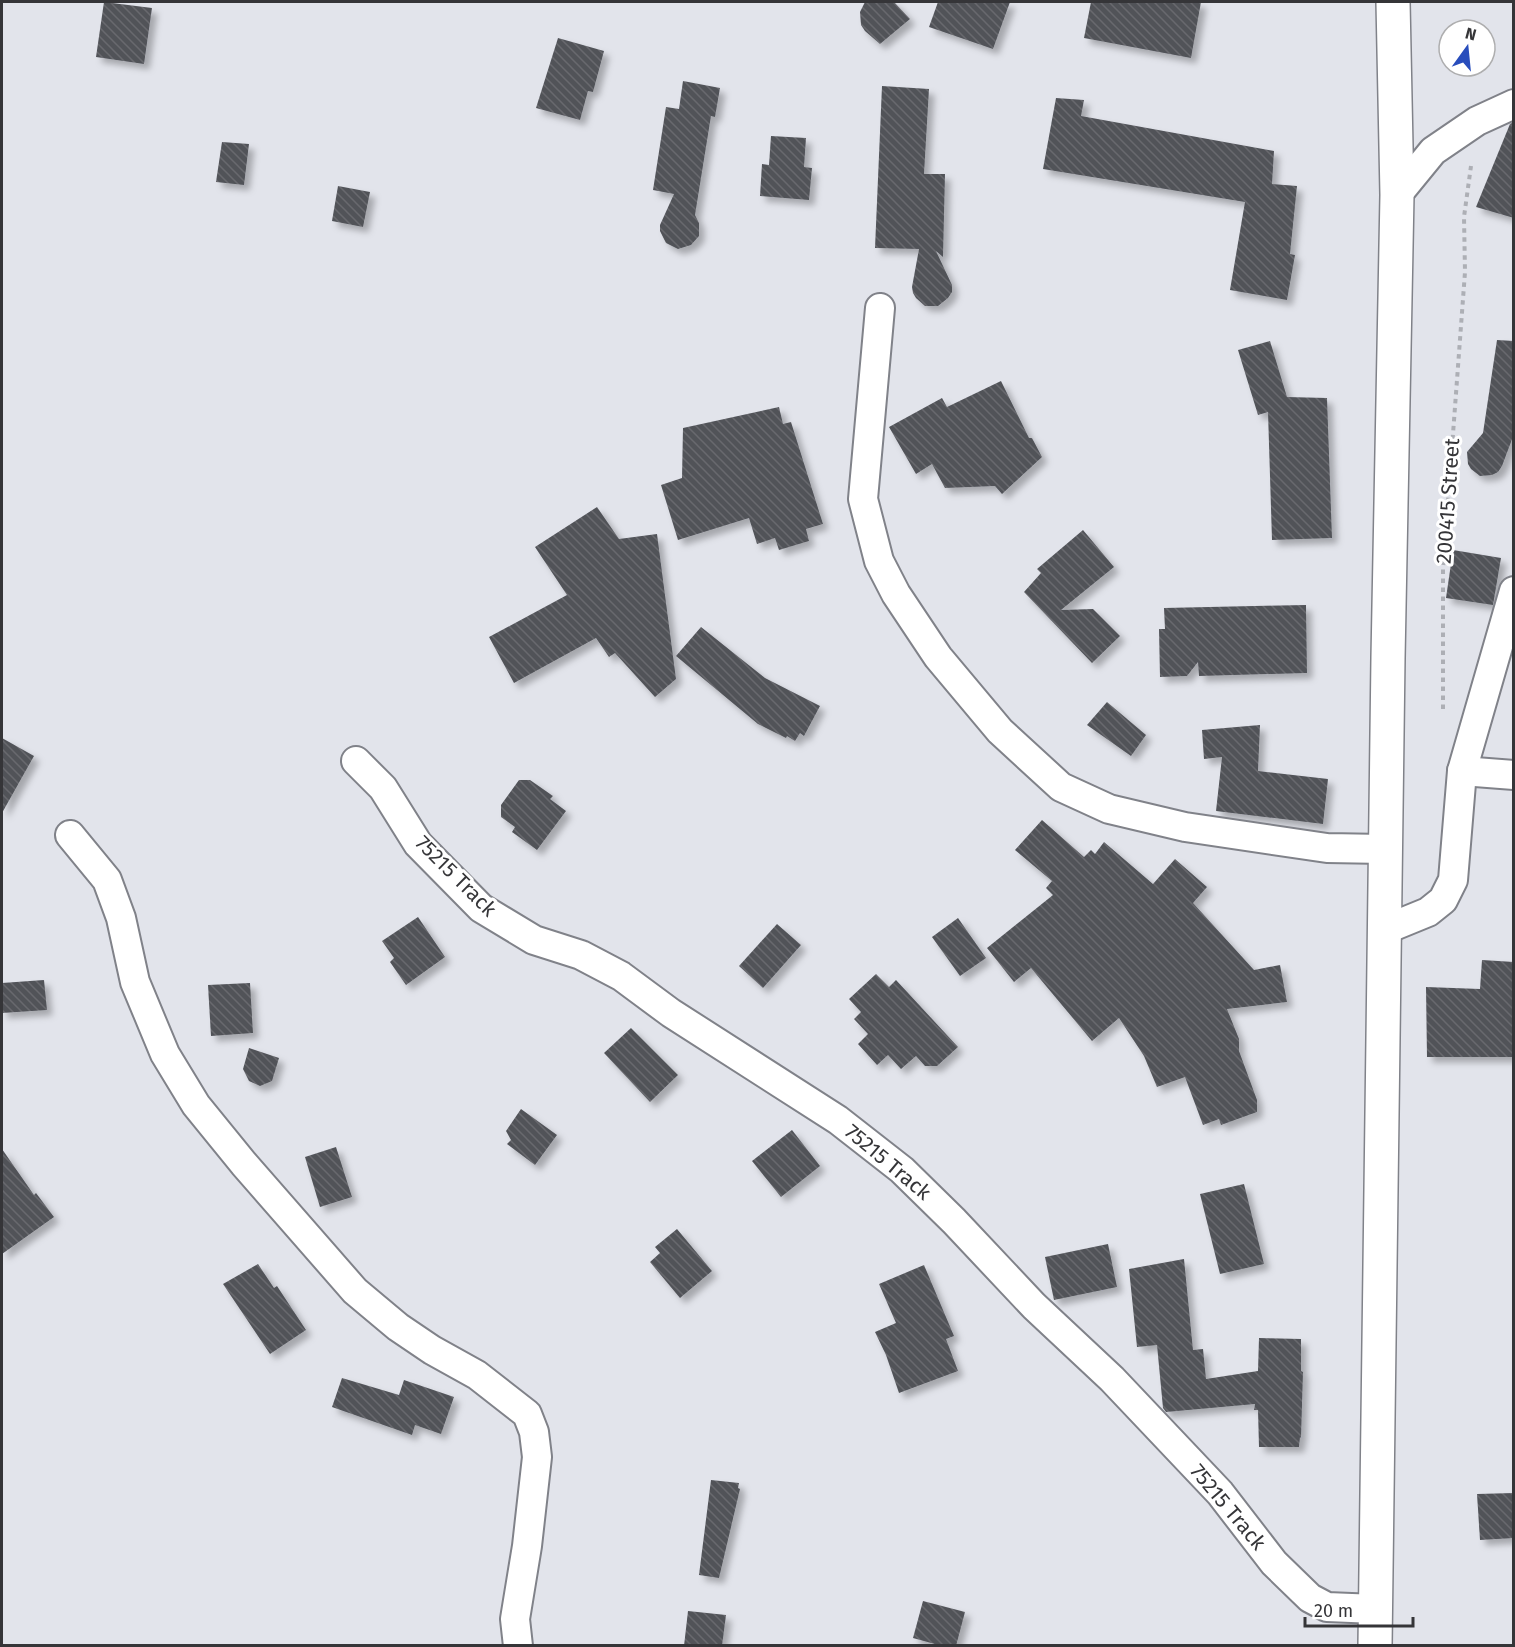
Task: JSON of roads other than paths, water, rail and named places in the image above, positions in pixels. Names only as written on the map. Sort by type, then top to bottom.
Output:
[{"type":"street","points":[[1375,1646],[1385,849],[1397,195],[1393,2]]},
{"type":"street","points":[[1397,195],[1433,151],[1477,121],[1514,104]]},
{"type":"street","points":[[880,308],[863,499],[879,561],[896,594],[938,657],[1000,731],[1061,787],[1109,809],[1185,827],[1327,848],[1385,849]]},
{"type":"street","points":[[1384,930],[1428,912],[1443,900],[1453,880],[1462,771],[1514,591]]},
{"type":"street","name":"75215 Track","points":[[356,761],[383,788],[418,844],[481,908],[534,940],[581,955],[621,976],[671,1013],[838,1120],[902,1170],[1034,1306],[1112,1379],[1220,1493],[1274,1563],[1310,1598],[1327,1607],[1376,1609]]},
{"type":"street","points":[[1462,771],[1514,775]]},
{"type":"street","points":[[70,835],[106,880],[121,918],[135,982],[165,1054],[196,1105],[244,1164],[355,1291],[398,1327],[432,1350],[477,1374],[527,1414],[534,1432],[537,1457],[527,1546],[514,1619],[518,1646]]}]
